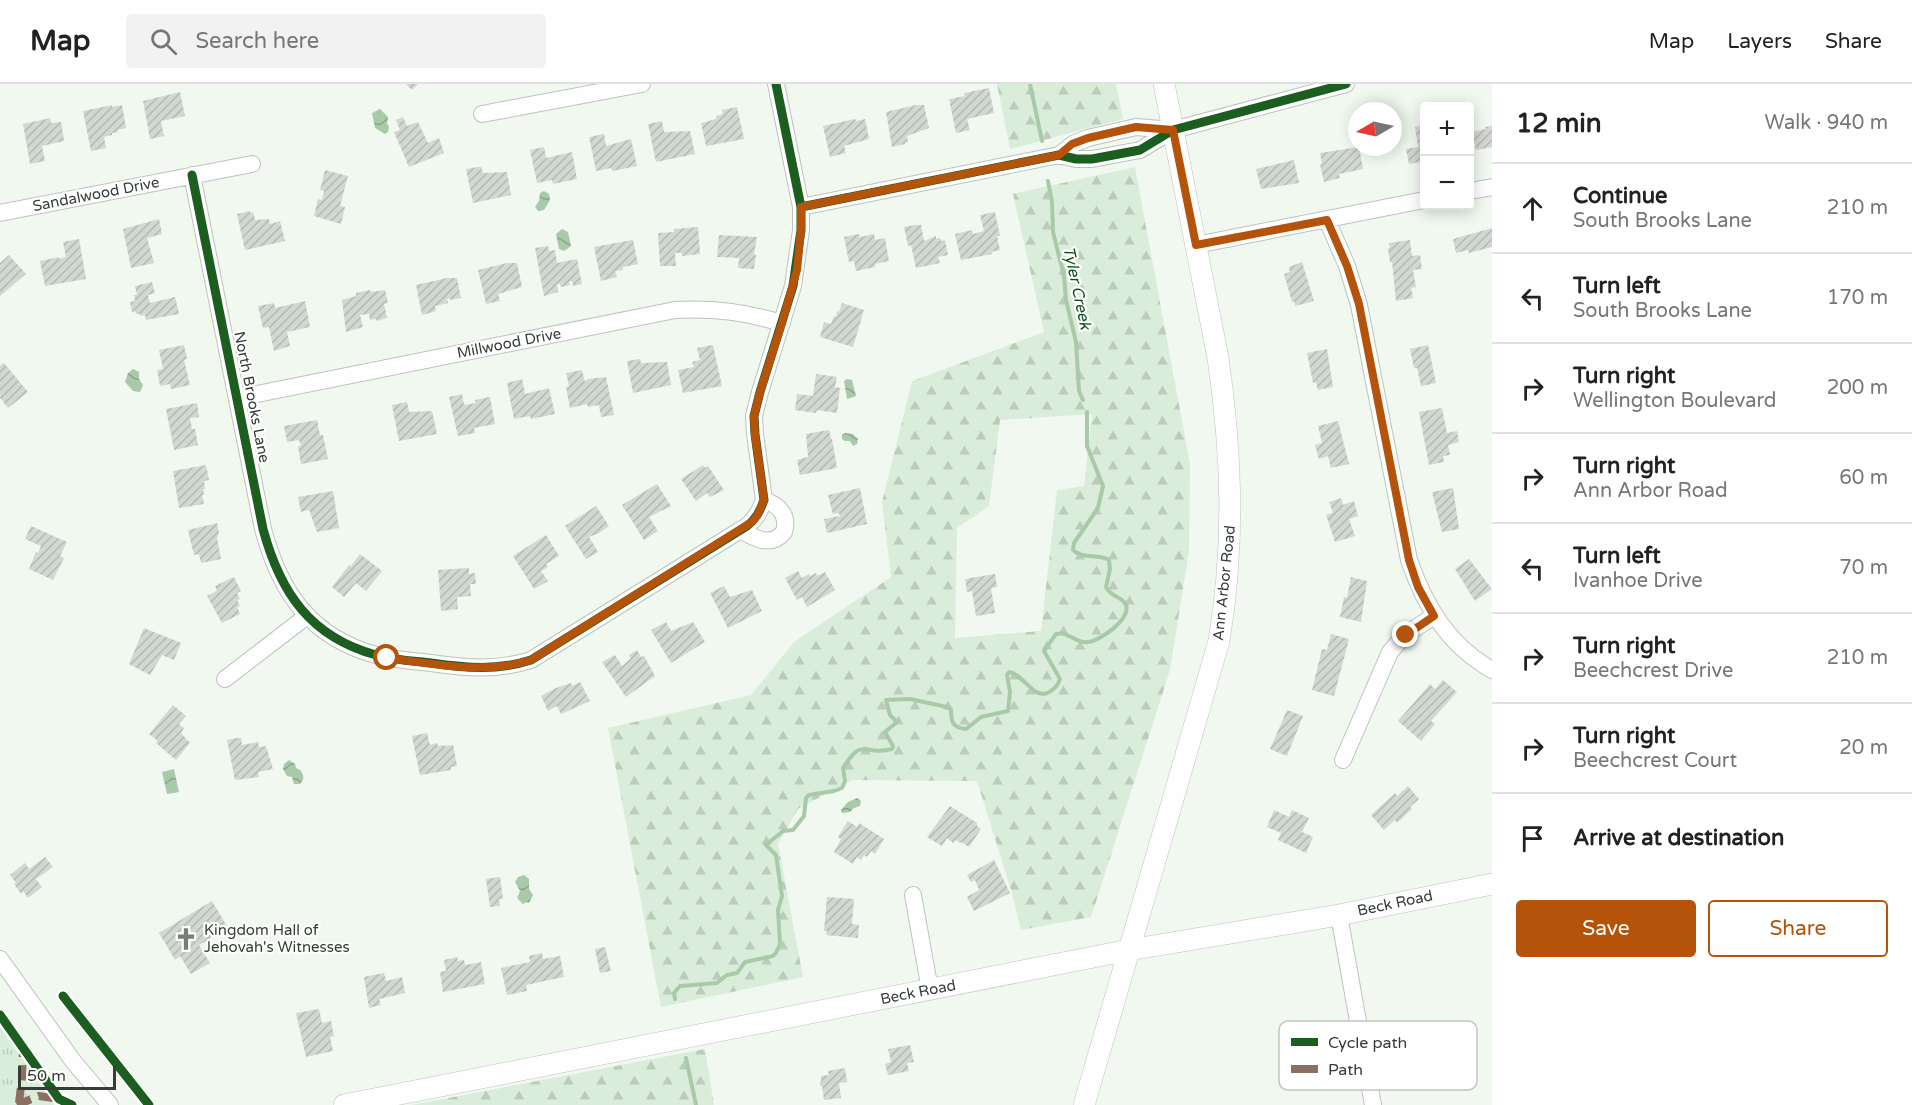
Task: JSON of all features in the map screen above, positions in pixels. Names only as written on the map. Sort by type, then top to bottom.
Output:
[{"type":"main road","name":"Ann Arbor Road","points":[[1083,1105],[1219,641],[1227,580],[1231,502],[1227,435],[1218,358],[1164,84]]},
{"type":"main road","name":"Beck Road","points":[[344,1105],[1129,950],[1339,915],[1492,884]]},
{"type":"street","points":[[482,114],[570,91],[642,84]]},
{"type":"street","points":[[740,530],[758,540],[777,539],[784,532],[785,520],[776,504],[764,500],[754,416],[797,270],[801,230],[801,207],[776,84]]},
{"type":"street","points":[[801,207],[1059,155],[1072,144],[1088,138],[1136,127],[1173,130],[1346,84]]},
{"type":"street","name":"Sandalwood Drive","points":[[0,213],[252,164]]},
{"type":"street","name":"North Brooks Lane","points":[[192,174],[269,552],[285,588],[307,616],[340,641],[377,656],[473,669],[505,667],[531,660],[740,530],[757,516],[764,500]]},
{"type":"street","points":[[1474,190],[1492,187]]},
{"type":"street","points":[[1196,245],[1420,201]]},
{"type":"street","points":[[1327,220],[1347,266],[1359,304],[1409,560],[1418,587],[1434,616],[1456,643],[1492,670]]},
{"type":"street","name":"Millwood Drive","points":[[237,398],[675,310],[703,308],[731,310],[782,323]]},
{"type":"street","points":[[225,680],[307,616]]},
{"type":"street","points":[[1343,760],[1390,652],[1406,635],[1434,616]]},
{"type":"street","points":[[913,895],[930,990]]},
{"type":"street","points":[[1339,915],[1358,1021]]},
{"type":"street","points":[[0,959],[73,1062],[110,1105]]},
{"type":"street","points":[[1370,1090],[1373,1105]]},
{"type":"green space","points":[[997,84],[1116,84],[1123,119],[1010,149]]},
{"type":"green space","points":[[1135,167],[1190,464],[1189,551],[1170,670],[1091,917],[1021,930],[1012,893],[977,781],[852,780],[798,809],[778,844],[803,977],[661,1007],[608,728],[751,695],[794,642],[891,577],[882,502],[912,381],[1044,332],[1013,194]],"holes":[[[1092,414],[1084,486],[1057,490],[1041,631],[955,638],[957,528],[989,506],[1000,420]]]},
{"type":"green space","points":[[0,1027],[54,1105],[0,1105]]},
{"type":"green space","points":[[705,1049],[714,1105],[411,1105]]},
{"type":"water","points":[[380,109],[388,117],[388,132],[385,134],[375,128],[372,113]]},
{"type":"water","points":[[544,191],[549,194],[550,200],[544,210],[539,211],[535,207],[540,193]]},
{"type":"water","points":[[562,229],[568,232],[571,246],[564,251],[559,249],[556,234]]},
{"type":"water","points":[[133,369],[139,372],[139,379],[143,385],[140,392],[133,391],[125,382],[128,373]]},
{"type":"water","points":[[852,380],[856,396],[847,399],[844,381]]},
{"type":"water","points":[[845,433],[853,434],[858,439],[857,444],[853,446],[850,441],[842,439]]},
{"type":"water","points":[[289,760],[302,774],[303,779],[300,784],[294,784],[292,777],[287,776],[283,769],[284,764]]},
{"type":"water","points":[[174,769],[179,792],[167,794],[162,772]]},
{"type":"water","points":[[857,798],[861,801],[860,806],[850,812],[842,813],[841,810],[848,802]]},
{"type":"water","points":[[524,875],[529,879],[529,889],[533,895],[529,903],[523,904],[517,898],[520,891],[515,882],[518,877]]},
{"type":"building","points":[[406,84],[418,84],[412,90]]},
{"type":"building","points":[[989,88],[994,113],[967,119],[970,130],[956,133],[949,99],[965,96],[964,93]]},
{"type":"building","points":[[180,92],[185,116],[161,121],[164,136],[150,139],[143,101]]},
{"type":"building","points":[[112,105],[112,107],[122,105],[126,128],[104,137],[106,148],[91,151],[83,111]]},
{"type":"building","points":[[924,105],[929,128],[907,136],[908,142],[905,144],[892,147],[886,112]]},
{"type":"building","points":[[737,107],[744,139],[706,146],[701,123],[716,119],[716,116],[723,114],[722,110]]},
{"type":"building","points":[[403,117],[407,126],[418,122],[428,143],[439,138],[444,153],[409,167],[394,132],[400,130],[396,120]]},
{"type":"building","points":[[50,118],[51,123],[61,122],[64,141],[42,146],[45,161],[30,164],[23,124]]},
{"type":"building","points":[[855,119],[856,121],[865,119],[869,139],[844,146],[846,153],[830,157],[823,126]]},
{"type":"building","points":[[662,121],[664,132],[690,131],[695,154],[656,162],[648,124]]},
{"type":"building","points":[[1420,126],[1420,162],[1409,164],[1406,149],[1418,147],[1415,127]]},
{"type":"building","points":[[1492,126],[1492,147],[1476,150],[1474,132],[1486,129],[1485,127]]},
{"type":"building","points":[[604,134],[606,146],[631,139],[637,166],[612,171],[611,168],[596,171],[589,137]]},
{"type":"building","points":[[544,147],[546,158],[572,152],[577,179],[553,184],[552,180],[537,183],[530,150]]},
{"type":"building","points":[[1348,149],[1348,156],[1361,156],[1363,169],[1339,174],[1340,178],[1324,182],[1320,153]]},
{"type":"building","points":[[1294,160],[1299,183],[1261,189],[1256,169]]},
{"type":"building","points":[[481,167],[483,173],[507,172],[511,195],[473,203],[466,169]]},
{"type":"building","points":[[325,170],[348,176],[340,206],[345,207],[341,224],[314,216],[318,199],[322,200],[324,191],[320,190]]},
{"type":"building","points":[[250,211],[250,213],[253,212],[255,220],[269,219],[270,224],[280,221],[285,241],[245,250],[237,214]]},
{"type":"building","points":[[995,212],[1000,236],[997,236],[1000,250],[991,252],[992,254],[961,260],[955,234],[972,230],[973,234],[984,231],[980,215]]},
{"type":"building","points":[[159,219],[162,234],[147,238],[154,263],[131,268],[123,229]]},
{"type":"building","points":[[921,225],[924,241],[936,236],[936,239],[945,240],[948,255],[938,257],[940,263],[916,268],[904,227]]},
{"type":"building","points":[[698,227],[700,254],[682,256],[682,253],[675,253],[676,266],[660,266],[658,233]]},
{"type":"building","points":[[1492,228],[1492,247],[1469,253],[1468,250],[1456,253],[1453,239]]},
{"type":"building","points":[[859,234],[860,237],[874,234],[875,240],[885,238],[889,261],[856,271],[854,261],[849,262],[844,237]]},
{"type":"building","points":[[719,235],[757,237],[754,269],[738,268],[739,258],[717,257]]},
{"type":"building","points":[[79,239],[86,279],[45,286],[40,261],[66,257],[63,242]]},
{"type":"building","points":[[633,240],[638,264],[623,267],[623,270],[615,271],[617,277],[601,281],[594,247]]},
{"type":"building","points":[[1410,240],[1412,256],[1420,255],[1422,269],[1413,270],[1416,287],[1411,288],[1413,298],[1396,301],[1389,243]]},
{"type":"building","points":[[548,246],[549,251],[555,250],[557,263],[577,259],[582,284],[573,286],[572,281],[569,282],[570,285],[561,287],[557,284],[558,292],[544,296],[535,248]]},
{"type":"building","points":[[9,255],[26,274],[0,296],[0,263]]},
{"type":"building","points":[[1302,262],[1314,301],[1295,306],[1284,274],[1290,272],[1289,267]]},
{"type":"building","points":[[517,263],[522,287],[498,294],[500,301],[486,304],[478,270]]},
{"type":"building","points":[[457,278],[461,298],[447,299],[448,303],[435,306],[436,311],[422,315],[416,285]]},
{"type":"building","points":[[152,282],[155,293],[148,295],[150,303],[175,297],[179,314],[146,320],[145,315],[140,316],[135,311],[132,312],[130,302],[135,301],[134,295],[137,295],[135,286]]},
{"type":"building","points":[[370,290],[371,292],[385,290],[388,303],[384,304],[387,318],[377,321],[376,319],[370,320],[369,314],[360,315],[363,327],[346,332],[342,300],[356,296],[356,293]]},
{"type":"building","points":[[305,301],[310,327],[287,332],[290,346],[274,351],[269,327],[263,328],[258,306],[274,303],[275,308]]},
{"type":"building","points":[[842,303],[864,310],[853,347],[820,337],[824,322],[831,324]]},
{"type":"building","points":[[184,345],[187,359],[184,360],[190,385],[171,389],[170,384],[160,386],[157,370],[163,369],[159,350]]},
{"type":"building","points":[[713,345],[722,386],[683,393],[678,370],[694,367],[692,362],[700,360],[697,348]]},
{"type":"building","points":[[1428,345],[1436,383],[1421,386],[1410,349]]},
{"type":"building","points":[[1327,349],[1333,387],[1318,390],[1316,382],[1313,383],[1307,353]]},
{"type":"building","points":[[640,359],[641,363],[667,362],[671,385],[633,393],[627,361]]},
{"type":"building","points":[[4,363],[28,392],[8,408],[0,398],[0,366]]},
{"type":"building","points":[[582,370],[585,382],[588,379],[606,377],[614,415],[601,417],[599,405],[588,407],[587,404],[570,408],[566,373]]},
{"type":"building","points":[[816,374],[837,377],[835,387],[840,388],[837,413],[795,410],[797,394],[813,396]]},
{"type":"building","points":[[522,379],[525,394],[549,388],[555,414],[531,419],[530,416],[514,419],[507,383]]},
{"type":"building","points":[[462,394],[464,405],[490,397],[495,424],[474,428],[475,433],[458,436],[449,397]]},
{"type":"building","points":[[407,402],[409,412],[432,411],[437,434],[399,441],[392,405]]},
{"type":"building","points":[[197,403],[199,417],[190,418],[198,445],[174,450],[166,409]]},
{"type":"building","points":[[1442,408],[1447,433],[1457,431],[1459,442],[1448,445],[1450,455],[1443,456],[1444,462],[1429,465],[1419,412]]},
{"type":"building","points":[[317,420],[328,459],[301,464],[299,440],[287,442],[284,426]]},
{"type":"building","points":[[1338,421],[1349,464],[1331,468],[1328,456],[1319,459],[1315,445],[1322,443],[1318,426]]},
{"type":"building","points":[[829,430],[837,468],[800,475],[797,460],[808,457],[806,434]]},
{"type":"building","points":[[206,465],[209,480],[204,481],[205,489],[202,495],[204,504],[179,508],[173,471]]},
{"type":"building","points":[[703,465],[705,468],[708,466],[724,490],[710,497],[707,493],[696,501],[681,479]]},
{"type":"building","points":[[657,484],[671,506],[649,517],[658,531],[644,540],[622,505]]},
{"type":"building","points":[[860,488],[867,524],[827,533],[824,519],[840,516],[839,513],[833,514],[828,495]]},
{"type":"building","points":[[1453,488],[1459,529],[1442,532],[1432,492]]},
{"type":"building","points":[[333,491],[339,528],[317,532],[309,510],[301,512],[298,497]]},
{"type":"building","points":[[1341,498],[1343,505],[1354,501],[1358,516],[1349,519],[1355,536],[1335,542],[1326,515],[1333,513],[1329,502]]},
{"type":"building","points":[[596,506],[609,526],[589,537],[598,552],[586,559],[565,526]]},
{"type":"building","points":[[217,523],[221,559],[201,563],[199,554],[194,555],[188,530]]},
{"type":"building","points":[[31,526],[67,542],[60,556],[64,558],[53,580],[29,569],[41,546],[25,539]]},
{"type":"building","points":[[546,535],[559,556],[546,564],[548,567],[541,571],[548,581],[534,589],[513,556]]},
{"type":"building","points":[[360,554],[382,571],[366,591],[356,583],[344,597],[332,587]]},
{"type":"building","points":[[1469,559],[1492,589],[1475,601],[1455,569]]},
{"type":"building","points":[[469,568],[469,574],[475,573],[476,584],[470,584],[471,596],[457,597],[458,609],[441,611],[438,570]]},
{"type":"building","points":[[798,571],[802,578],[809,574],[810,576],[816,573],[817,576],[825,572],[835,590],[807,607],[802,597],[797,600],[785,578]]},
{"type":"building","points":[[995,574],[997,587],[991,588],[995,613],[976,616],[972,591],[967,592],[965,579]]},
{"type":"building","points":[[234,577],[241,591],[237,593],[240,599],[237,600],[240,606],[237,607],[240,614],[222,623],[207,596],[217,591],[215,586]]},
{"type":"building","points":[[1351,577],[1367,581],[1361,622],[1340,617]]},
{"type":"building","points":[[724,586],[730,597],[752,590],[762,611],[728,628],[710,593]]},
{"type":"building","points":[[666,622],[671,631],[693,622],[705,642],[671,663],[651,630]]},
{"type":"building","points":[[144,628],[181,643],[174,660],[162,655],[150,675],[129,664]]},
{"type":"building","points":[[1331,634],[1349,639],[1334,696],[1312,690],[1322,649],[1327,650]]},
{"type":"building","points":[[637,650],[641,657],[644,656],[655,676],[626,697],[602,662],[615,655],[622,666],[631,658],[629,655]]},
{"type":"building","points":[[1443,680],[1457,692],[1431,721],[1435,724],[1421,741],[1398,721],[1430,684],[1435,689]]},
{"type":"building","points":[[580,682],[590,701],[561,714],[557,706],[548,711],[541,696],[556,688],[571,683],[572,686]]},
{"type":"building","points":[[173,705],[186,716],[179,724],[184,728],[181,733],[190,743],[176,760],[149,734]]},
{"type":"building","points":[[1287,710],[1303,716],[1287,756],[1270,749]]},
{"type":"building","points":[[427,733],[430,745],[437,743],[438,746],[453,745],[457,766],[451,767],[451,770],[420,775],[412,736]]},
{"type":"building","points":[[241,738],[242,745],[258,742],[259,747],[266,746],[273,769],[258,772],[259,777],[235,780],[227,740]]},
{"type":"building","points":[[1408,786],[1419,799],[1397,823],[1395,820],[1384,830],[1371,815],[1395,793],[1397,796]]},
{"type":"building","points":[[950,806],[977,823],[981,829],[969,847],[956,840],[953,843],[947,838],[942,846],[927,837]]},
{"type":"building","points":[[1274,810],[1289,817],[1292,810],[1309,818],[1302,832],[1313,837],[1306,853],[1278,840],[1281,833],[1267,827]]},
{"type":"building","points":[[848,821],[857,827],[859,823],[884,839],[875,854],[871,851],[861,860],[857,857],[853,864],[834,852],[841,839],[838,837]]},
{"type":"building","points":[[45,857],[53,867],[36,879],[42,887],[28,898],[23,891],[21,894],[10,875],[25,863],[29,869]]},
{"type":"building","points":[[994,860],[1010,893],[974,911],[967,897],[979,890],[975,880],[971,882],[967,875]]},
{"type":"building","points":[[500,877],[503,899],[499,899],[500,906],[490,907],[486,879]]},
{"type":"building","points":[[827,897],[854,899],[852,924],[859,925],[858,938],[826,935],[827,931],[824,931]]},
{"type":"building","name":"Kingdom Hall of Jehovah's Witnesses","points":[[212,901],[228,928],[199,945],[210,963],[191,974],[180,956],[175,960],[159,933]]},
{"type":"building","points":[[605,947],[611,971],[600,973],[595,949]]},
{"type":"building","points":[[542,953],[543,959],[560,956],[564,977],[526,985],[527,991],[507,995],[501,968],[530,962],[529,956]]},
{"type":"building","points":[[457,957],[458,961],[464,960],[465,965],[481,962],[485,984],[443,992],[440,972],[446,971],[444,960]]},
{"type":"building","points":[[384,973],[386,981],[402,977],[405,993],[379,999],[381,1005],[369,1008],[364,977]]},
{"type":"building","points":[[319,1009],[322,1023],[331,1021],[334,1036],[330,1037],[333,1051],[306,1057],[296,1013]]},
{"type":"building","points":[[910,1045],[914,1062],[907,1063],[909,1071],[888,1075],[885,1064],[891,1062],[888,1049]]},
{"type":"building","points":[[845,1068],[847,1082],[839,1083],[841,1098],[824,1100],[822,1086],[820,1086],[821,1076],[829,1075],[828,1071]]},
{"type":"waterway","name":"Tyler Creek","points":[[1030,84],[1042,141]]},
{"type":"waterway","name":"Tyler Creek","points":[[1048,181],[1052,202],[1053,232],[1076,342],[1079,391],[1083,400]]},
{"type":"waterway","name":"Tyler Creek","points":[[675,999],[674,993],[680,986],[717,983],[727,975],[737,973],[745,962],[773,956],[776,953],[780,944],[778,910],[782,896],[776,855],[766,845],[783,831],[793,830],[804,816],[806,798],[809,795],[842,788],[845,781],[843,768],[855,752],[864,749],[875,751],[892,749],[893,746],[885,732],[897,722],[890,715],[886,700],[910,699],[947,707],[951,710],[954,724],[966,729],[981,717],[1008,711],[1010,692],[1007,675],[1009,672],[1040,693],[1045,694],[1056,687],[1060,679],[1044,651],[1056,634],[1065,634],[1084,642],[1093,641],[1107,634],[1124,617],[1126,605],[1106,587],[1110,569],[1109,560],[1081,555],[1073,550],[1074,543],[1098,508],[1103,486],[1087,446],[1087,412]]},
{"type":"waterway","name":"Tyler Creek","points":[[686,1058],[696,1105]]},
{"type":"marked path","points":[[19,1103],[23,1049]]},
{"type":"marked path","points":[[17,1105],[39,1096],[59,1099]]},
{"type":"cycle path","points":[[192,175],[263,529],[270,552],[289,592],[301,609],[333,637],[376,655],[457,666],[481,668],[506,666],[531,660],[747,526],[761,508],[764,500],[754,416],[793,286],[801,230],[801,207],[776,84]]},
{"type":"cycle path","points":[[801,207],[1059,155],[1076,159],[1092,159],[1140,150],[1173,130],[1346,84]]},
{"type":"cycle path","points":[[63,996],[149,1105]]},
{"type":"cycle path","points":[[0,1015],[59,1099],[72,1105]]},
{"type":"place","name":"Kingdom Hall of Jehovah's Witnesses","points":[[186,939]]},
{"type":"route","points":[[387,658],[473,669],[505,667],[531,660],[752,522],[764,500],[754,416],[797,270],[801,207],[1059,155],[1072,144],[1088,138],[1136,127],[1173,130],[1196,245],[1327,220],[1347,266],[1359,304],[1409,560],[1418,587],[1434,616],[1406,635]]}]
